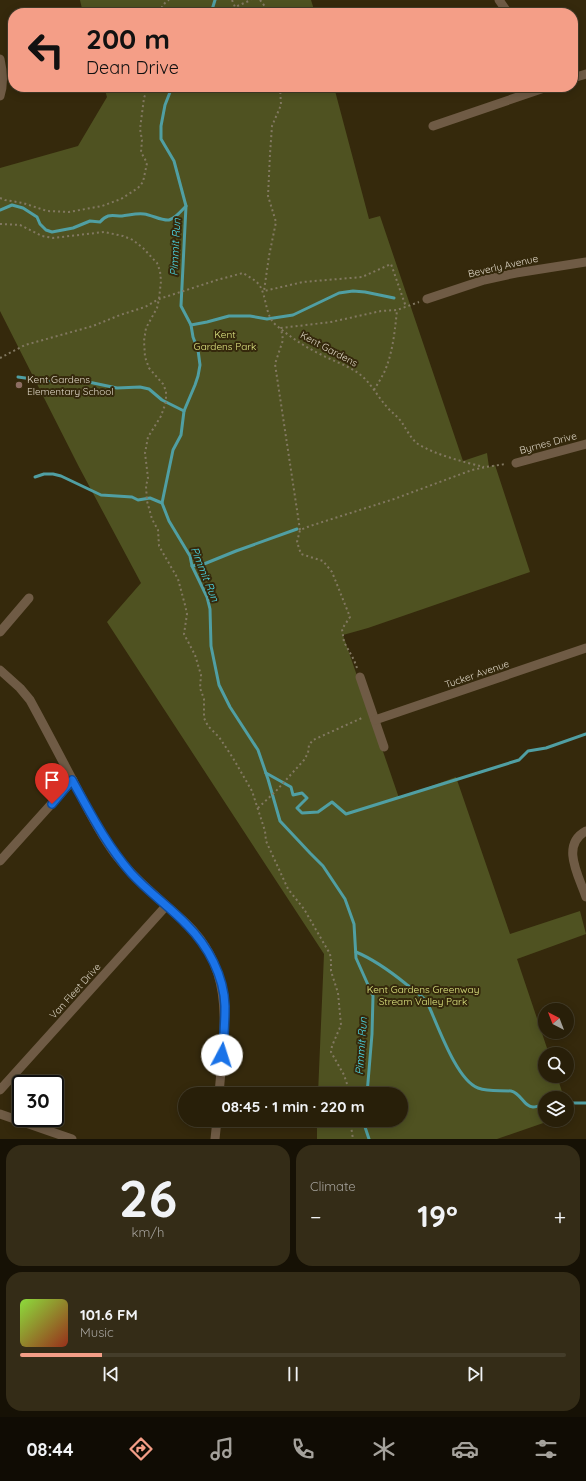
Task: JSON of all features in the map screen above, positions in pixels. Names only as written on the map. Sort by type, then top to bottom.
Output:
[{"type":"street","points":[[0,59],[3,81],[0,96]]},
{"type":"street","points":[[433,126],[531,92]]},
{"type":"street","name":"Beverly Avenue","points":[[427,299],[497,277],[531,270],[586,262]]},
{"type":"street","name":"Byrnes Drive","points":[[516,463],[586,444]]},
{"type":"street","points":[[0,632],[29,598]]},
{"type":"street","name":"Tucker Avenue","points":[[374,717],[586,648]]},
{"type":"street","points":[[0,670],[20,688],[30,700],[100,832],[115,854],[132,874],[187,924],[210,954],[217,970],[225,1005],[220,1087]]},
{"type":"street","points":[[360,677],[384,747]]},
{"type":"street","points":[[0,861],[72,780]]},
{"type":"street","points":[[586,831],[570,840],[572,858],[586,897]]},
{"type":"street","name":"Van Fleet Drive","points":[[0,1090],[166,906]]},
{"type":"street","points":[[0,1114],[72,1139]]},
{"type":"street","points":[[216,1139],[217,1127]]},
{"type":"path","points":[[161,8],[165,2],[169,0]]},
{"type":"path","points":[[232,0],[235,7],[251,0]]},
{"type":"path","points":[[260,0],[266,8]]},
{"type":"path","points":[[0,198],[23,203],[47,211],[69,212],[102,206],[121,199],[138,188],[143,182],[147,163],[141,152],[142,140],[140,129],[146,92]]},
{"type":"path","points":[[280,92],[281,105],[272,126],[268,182],[268,196],[276,222],[264,291],[303,282],[362,277],[391,264],[406,308]]},
{"type":"path","points":[[0,224],[20,226],[42,236],[53,238],[104,232],[123,236],[133,240],[150,254],[157,263],[161,281],[160,299],[157,308],[146,328],[144,341],[145,357],[149,368],[163,384],[166,391],[166,402],[148,437],[146,453],[148,478],[146,486],[147,502],[152,519],[158,530],[159,546],[178,579],[185,605],[187,614],[184,634],[195,655],[201,675],[200,688],[204,699],[204,718],[208,726],[219,737],[238,765],[252,791],[265,831],[266,841],[288,889],[304,909],[330,954],[331,971],[338,993],[341,1025],[331,1052],[344,1075],[348,1087]]},
{"type":"path","name":"Kent Gardens","points":[[160,299],[227,276],[243,273],[260,286],[273,322],[286,334],[308,348],[351,368],[362,376],[387,408],[397,416],[418,444],[446,456],[484,467]]},
{"type":"path","points":[[0,358],[25,345],[93,326],[145,307],[160,299]]},
{"type":"path","points":[[360,677],[354,660],[344,642],[342,629],[350,617],[332,572],[323,561],[301,554],[297,542],[300,530],[275,364],[283,340],[281,328],[331,322],[381,311],[397,310],[406,308],[427,299]]},
{"type":"path","points":[[374,390],[390,358],[394,343],[397,310]]},
{"type":"path","name":"Kent Gardens","points":[[300,530],[484,467],[516,463]]},
{"type":"path","points":[[258,808],[276,791],[304,760],[308,753],[309,745],[314,740],[374,717]]},
{"type":"path","points":[[351,1127],[353,1139]]},
{"type":"green space","points":[[80,0],[311,0],[313,8],[82,8]]},
{"type":"green space","name":"Kent Gardens Park","points":[[106,92],[335,92],[369,219],[380,216],[463,461],[487,453],[489,467],[495,465],[530,572],[368,628],[343,635],[399,798],[456,777],[510,934],[580,911],[586,934],[517,959],[538,1021],[538,1039],[544,1039],[547,1047],[538,1047],[538,1083],[559,1083],[562,1091],[538,1091],[538,1125],[497,1139],[317,1139],[317,1127],[408,1127],[408,1087],[318,1087],[324,954],[107,622],[141,583],[79,467],[0,311],[0,168],[78,146],[107,97]]},
{"type":"waterway","name":"Pimmit Run","points":[[213,8],[215,0]]},
{"type":"waterway","name":"Pimmit Run","points":[[170,92],[165,105],[161,126],[161,139],[174,161],[186,206],[181,306],[191,325],[193,337],[198,350],[200,365],[195,385],[184,411],[181,435],[173,450],[162,503],[169,521],[190,556],[192,566],[207,597],[210,609],[211,646],[219,685],[230,707],[258,750],[280,821],[323,866],[345,899],[354,924],[356,958],[373,996],[372,1034],[368,1087]]},
{"type":"waterway","points":[[0,210],[12,205],[23,208],[37,217],[40,224],[46,230],[52,232],[73,228],[90,221],[100,222],[105,217],[110,216],[141,214],[163,220],[169,220],[176,216],[186,206]]},
{"type":"waterway","points":[[191,325],[229,316],[250,316],[267,319],[293,315],[339,293],[353,291],[394,298]]},
{"type":"waterway","points":[[18,377],[47,381],[79,380],[117,388],[140,387],[149,389],[162,400],[184,411]]},
{"type":"waterway","points":[[35,477],[44,474],[53,474],[61,476],[101,495],[132,497],[138,500],[150,498],[162,503]]},
{"type":"waterway","points":[[192,566],[204,564],[297,529]]},
{"type":"waterway","points":[[266,773],[291,787],[293,795],[302,793],[307,798],[297,808],[302,813],[318,812],[332,802],[346,814],[519,760],[528,751],[546,748],[586,734]]},
{"type":"waterway","points":[[356,952],[388,970],[427,1002],[448,1050],[462,1074],[470,1083],[482,1089],[514,1092],[527,1105],[538,1106]]},
{"type":"waterway","points":[[574,1103],[586,1103]]},
{"type":"waterway","name":"Pimmit Run","points":[[365,1127],[369,1139]]},
{"type":"place","name":"Kent Gardens Elementary School","points":[[19,385]]},
{"type":"route","points":[[52,804],[72,780],[100,832],[115,854],[150,892],[187,924],[210,954],[217,970],[225,1005],[222,1055]]},
{"type":"park label","name":"Kent Gardens Greenway Stream Valley Park","points":[[423,994]]}]
